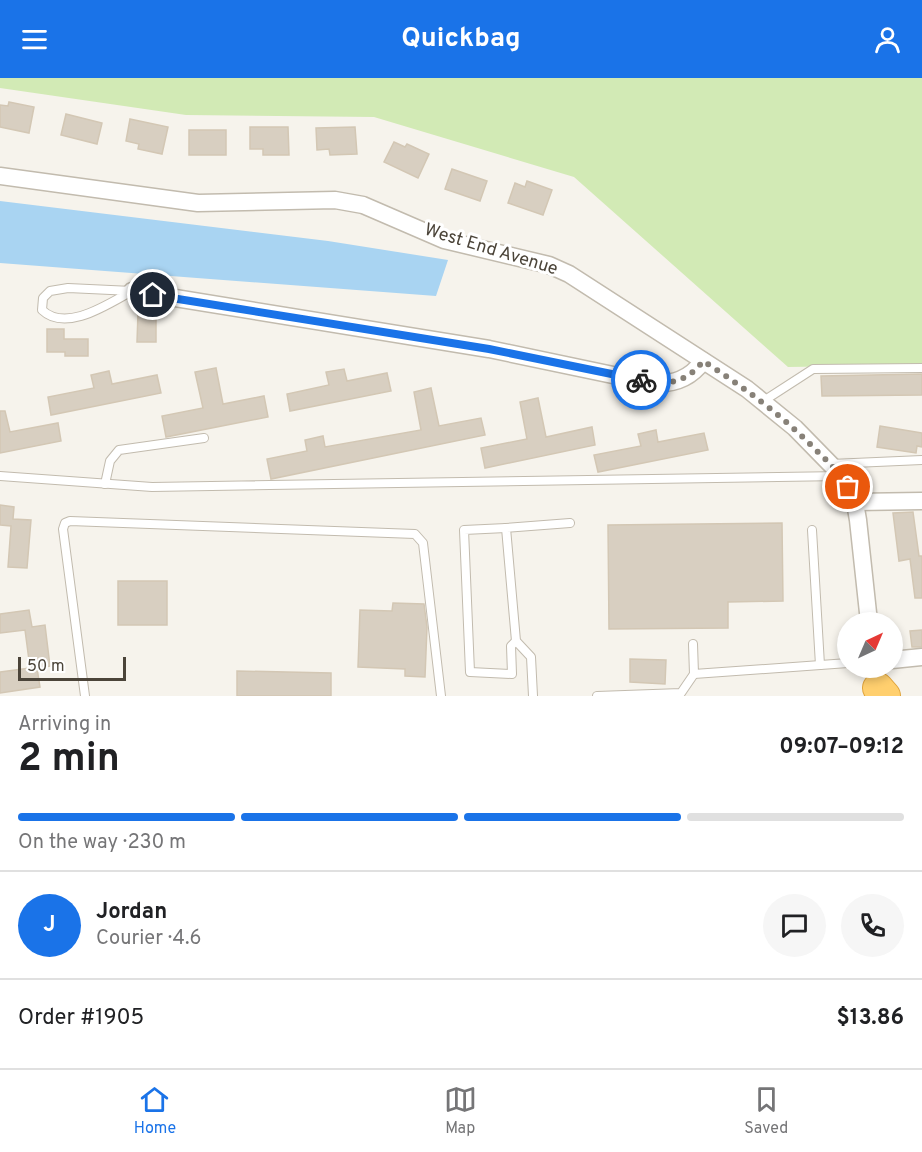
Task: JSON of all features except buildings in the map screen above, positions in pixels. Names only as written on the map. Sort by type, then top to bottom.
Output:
[{"type":"street","name":"West End Avenue","points":[[0,176],[198,203],[335,200],[363,205],[444,240],[549,265],[569,274],[762,402],[795,428],[836,470],[855,502],[868,612]]},
{"type":"street","points":[[132,291],[489,349],[651,383],[664,384],[678,381],[696,370],[703,361]]},
{"type":"street","points":[[855,502],[922,501]]},
{"type":"street","points":[[903,659],[922,657]]},
{"type":"lane","points":[[56,288],[132,291],[102,307],[69,318],[57,319],[48,315],[42,310],[41,305],[46,294],[56,288]]},
{"type":"lane","points":[[762,402],[813,369],[922,368]]},
{"type":"lane","points":[[105,484],[110,461],[119,450],[204,438]]},
{"type":"lane","points":[[0,476],[152,488],[836,470],[922,460]]},
{"type":"lane","points":[[85,696],[63,529],[65,523],[70,521],[415,534],[423,543],[441,696]]},
{"type":"lane","points":[[516,641],[511,646],[512,674],[470,672],[464,530],[570,523]]},
{"type":"lane","points":[[506,528],[516,641],[531,657],[533,696]]},
{"type":"lane","points":[[812,530],[820,665]]},
{"type":"lane","points":[[597,696],[681,693],[694,674],[693,644]]},
{"type":"lane","points":[[694,674],[837,664]]},
{"type":"green space","points":[[0,78],[922,78],[922,365],[788,367],[574,177],[374,117],[186,115],[0,88]]},
{"type":"water","points":[[0,201],[328,241],[448,260],[436,296],[0,263]]},
{"type":"way so far","points":[[641,380],[664,384],[678,381],[696,370],[703,361],[747,390],[795,428],[842,476],[848,487]]},
{"type":"route","points":[[153,295],[489,349],[641,380]]}]
